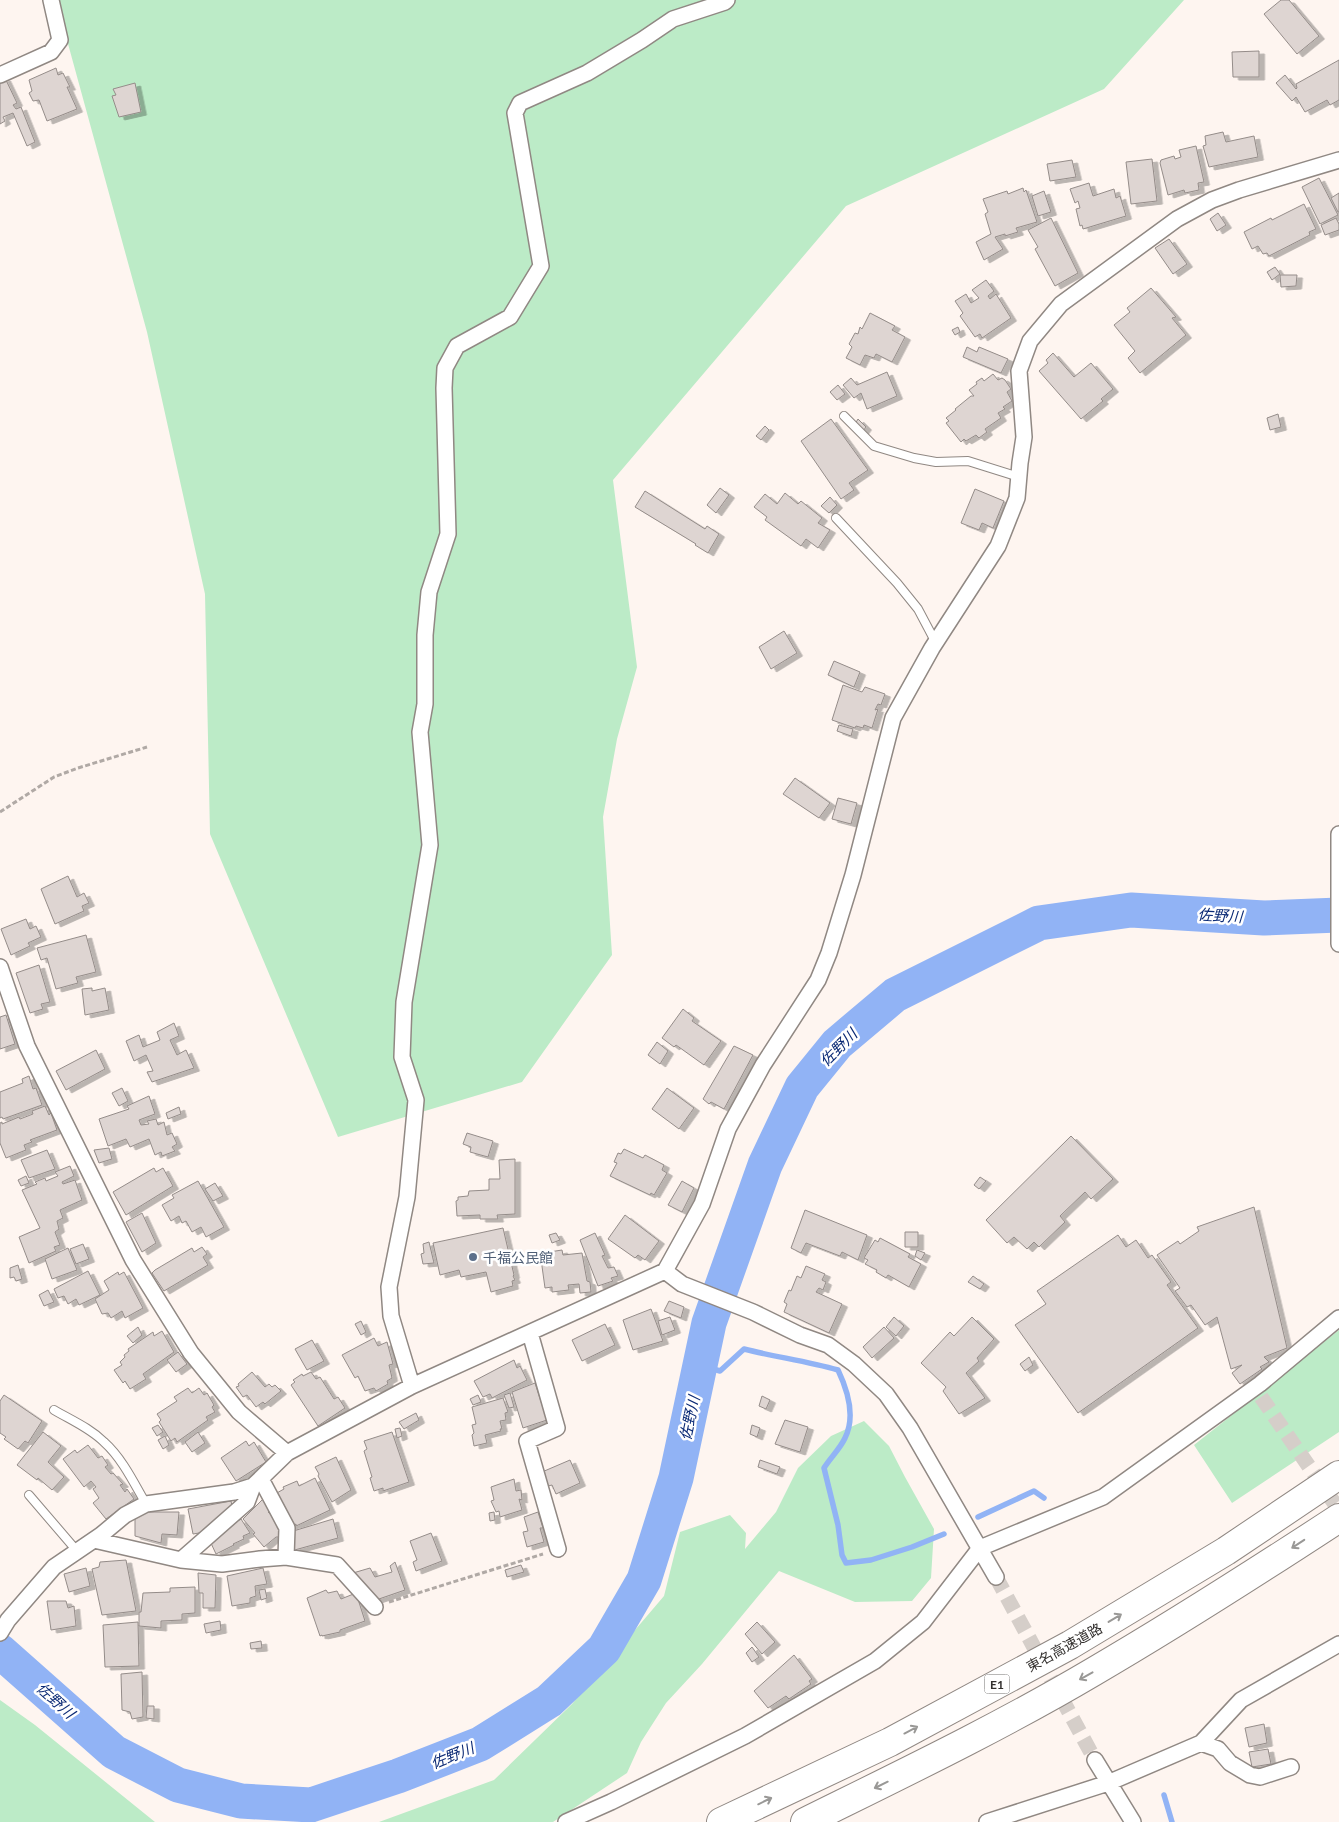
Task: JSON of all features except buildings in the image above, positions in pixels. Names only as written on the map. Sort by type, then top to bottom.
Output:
[{"type":"highway","name":"東名高速道路","points":[[721,1822],[890,1742],[1070,1645],[1226,1551],[1339,1475]]},
{"type":"highway","points":[[805,1822],[941,1755],[1092,1673],[1252,1575],[1339,1518]]},
{"type":"street","points":[[0,74],[51,52],[60,40],[51,0]]},
{"type":"street","points":[[412,1386],[391,1316],[389,1287],[407,1197],[416,1100],[402,1057],[404,1011],[430,845],[420,732],[425,704],[425,635],[429,592],[448,534],[445,368],[457,346],[510,317],[541,266],[515,113],[520,103],[587,73],[673,19],[727,0]]},
{"type":"street","points":[[180,1560],[247,1502],[257,1482],[287,1453],[412,1386],[665,1271],[702,1204],[728,1129],[763,1065],[818,980],[829,953],[853,875],[894,718],[936,642],[998,546],[1018,498],[1024,437],[1019,371],[1030,341],[1061,304],[1177,219],[1212,200],[1239,190],[1339,160]]},
{"type":"street","points":[[1339,834],[1339,943]]},
{"type":"street","points":[[0,967],[27,1046],[132,1260],[191,1353],[239,1412],[287,1453]]},
{"type":"street","points":[[665,1271],[682,1284],[753,1312],[800,1335],[828,1345],[854,1364],[886,1394],[910,1428],[996,1577]]},
{"type":"street","points":[[566,1822],[745,1736],[875,1661],[923,1622],[980,1548],[1103,1497],[1260,1390],[1339,1318]]},
{"type":"street","points":[[530,1332],[557,1428],[527,1441],[558,1550]]},
{"type":"street","points":[[4,1627],[54,1567],[94,1540],[125,1515],[146,1504],[234,1492],[257,1482]]},
{"type":"street","points":[[257,1482],[286,1528],[286,1557]]},
{"type":"street","points":[[94,1540],[180,1560],[222,1564],[286,1557],[337,1565],[375,1607]]},
{"type":"street","points":[[987,1822],[1108,1783],[1201,1743],[1242,1700],[1339,1644]]},
{"type":"street","points":[[1201,1743],[1218,1749],[1230,1763],[1250,1775],[1260,1777],[1291,1767]]},
{"type":"street","points":[[1095,1760],[1134,1822]]},
{"type":"lane","points":[[844,416],[874,446],[914,458],[936,462],[968,461],[1019,477]]},
{"type":"lane","points":[[836,518],[897,583],[918,609],[936,642]]},
{"type":"lane","points":[[54,1410],[89,1430],[105,1442],[124,1467],[146,1504]]},
{"type":"lane","points":[[29,1495],[77,1551]]},
{"type":"path","points":[[0,812],[54,777],[147,747]]},
{"type":"path","points":[[375,1607],[558,1550]]},
{"type":"green space","points":[[56,0],[1184,0],[1104,89],[846,206],[613,480],[637,667],[617,739],[603,817],[612,955],[522,1082],[338,1137],[210,834],[205,594],[147,332]]},
{"type":"green space","points":[[1339,1330],[1339,1432],[1232,1503],[1194,1445]]},
{"type":"green space","points":[[864,1421],[889,1446],[934,1529],[931,1578],[912,1601],[855,1602],[779,1571],[702,1664],[666,1703],[641,1742],[627,1773],[553,1822],[379,1822],[494,1780],[572,1704],[664,1596],[680,1532],[730,1515],[746,1533],[745,1549],[776,1512],[798,1468],[831,1436]]},
{"type":"green space","points":[[0,1700],[35,1725],[155,1822],[0,1822]]},
{"type":"waterway","name":"佐野川","points":[[0,1651],[114,1752],[178,1785],[241,1801],[311,1805],[398,1776],[480,1744],[549,1701],[604,1649],[644,1580],[676,1478],[709,1323],[765,1165],[802,1087],[837,1044],[895,995],[1039,923],[1131,910],[1264,918],[1339,915]]},
{"type":"waterway","points":[[700,1365],[720,1371],[744,1349],[838,1370],[848,1395],[850,1421],[843,1442],[824,1468],[838,1525],[842,1555],[846,1563],[871,1560],[912,1547],[944,1534]]},
{"type":"waterway","points":[[978,1517],[1034,1491],[1044,1498]]},
{"type":"waterway","points":[[1164,1795],[1172,1822]]},
{"type":"tunnel","points":[[1261,1397],[1339,1510]]},
{"type":"tunnel","points":[[996,1577],[1095,1760]]},
{"type":"place","name":"千福公民館","points":[[473,1257]]}]
